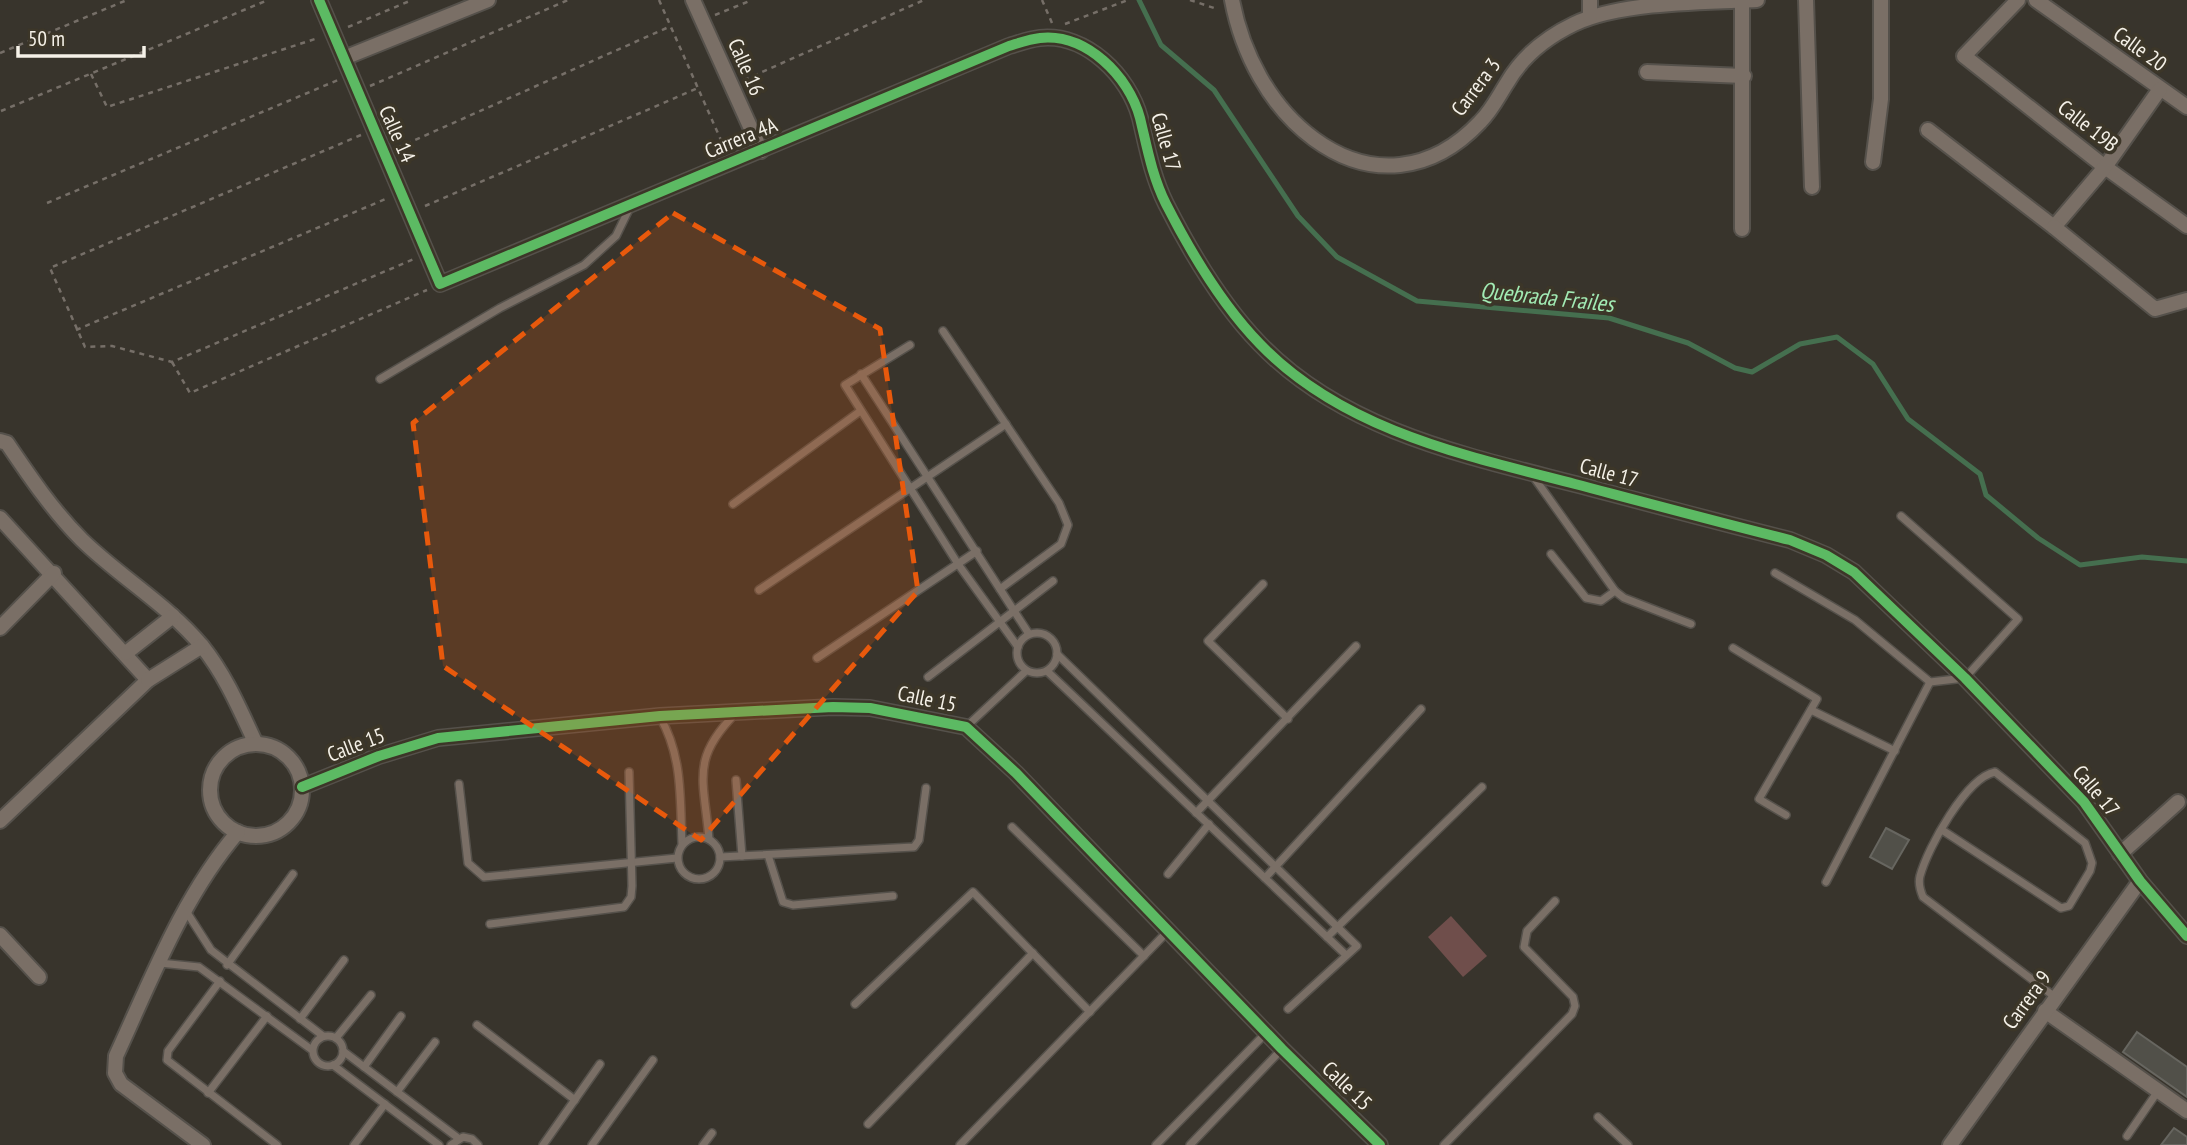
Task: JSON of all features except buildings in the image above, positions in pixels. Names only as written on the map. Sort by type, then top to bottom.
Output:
[{"type":"street","name":"Calle 14","points":[[319,0],[372,130],[440,284]]},
{"type":"street","points":[[344,58],[488,0]]},
{"type":"street","name":"Calle 16","points":[[693,0],[761,151]]},
{"type":"street","name":"Carrera 3","points":[[1233,0],[1251,57],[1268,90],[1289,118],[1331,150],[1381,168],[1428,158],[1456,143],[1486,116],[1530,55],[1558,33],[1590,17],[1686,2]]},
{"type":"street","points":[[1590,0],[1590,17]]},
{"type":"street","points":[[1686,2],[1757,0]]},
{"type":"street","points":[[1806,0],[1812,187]]},
{"type":"street","points":[[1873,162],[1881,99],[1881,0]]},
{"type":"street","name":"Calle 19B","points":[[2018,0],[1965,56],[2105,167],[2187,226]]},
{"type":"street","name":"Calle 20","points":[[2036,0],[2187,107]]},
{"type":"street","points":[[1742,1],[1742,229]]},
{"type":"street","name":"Carrera 4A","points":[[440,284],[1009,46],[1040,38],[1059,39]]},
{"type":"street","name":"Calle 17","points":[[1059,39],[1080,47],[1115,70],[1139,116],[1150,160],[1166,203],[1214,287],[1261,346],[1299,379],[1378,426],[1531,473],[1790,540],[1826,555],[1854,572],[1965,678],[2084,802],[2140,881],[2187,936]]},
{"type":"street","points":[[1647,72],[1744,76]]},
{"type":"street","points":[[2054,227],[2105,167],[2160,89]]},
{"type":"street","points":[[1928,130],[2155,309],[2187,300]]},
{"type":"street","points":[[0,440],[7,443],[36,487],[82,540],[173,616],[202,646],[230,686],[256,744]]},
{"type":"street","points":[[0,518],[54,573],[148,680]]},
{"type":"street","points":[[0,628],[54,573]]},
{"type":"street","points":[[127,653],[173,616]]},
{"type":"street","points":[[0,821],[148,680],[202,646]]},
{"type":"street","name":"Calle 15","points":[[302,787],[379,756],[438,738],[660,716],[870,708],[966,727],[1016,773],[1266,1033],[1380,1145]]},
{"type":"street","points":[[256,744],[270,746],[292,761],[302,787],[296,813],[277,831],[251,836],[238,832],[217,814],[210,788],[213,774],[225,757],[242,747],[256,744]]},
{"type":"street","points":[[2120,854],[2178,802]]},
{"type":"street","points":[[203,1145],[129,1091],[115,1073],[116,1056],[186,911],[216,858],[238,832]]},
{"type":"street","name":"Carrera 9","points":[[1950,1145],[2140,881]]},
{"type":"street","points":[[0,935],[39,977]]},
{"type":"street","points":[[2045,1011],[2187,1111]]},
{"type":"lane","points":[[380,379],[500,308],[584,265],[616,236],[632,204]]},
{"type":"lane","points":[[943,331],[1059,503],[1068,525],[1060,544],[1000,589]]},
{"type":"lane","points":[[910,345],[845,386],[859,412],[958,564],[1017,647],[1017,659],[1026,671],[1040,674],[1047,671],[1057,654]]},
{"type":"lane","points":[[861,374],[1029,635]]},
{"type":"lane","points":[[733,504],[859,412]]},
{"type":"lane","points":[[759,590],[1006,424]]},
{"type":"lane","points":[[1531,473],[1615,591],[1624,598],[1691,624]]},
{"type":"lane","points":[[1775,573],[1855,620],[1930,682],[1965,678],[2018,620],[1901,516]]},
{"type":"lane","points":[[817,658],[977,551]]},
{"type":"lane","points":[[1551,554],[1586,598],[1601,601],[1615,591]]},
{"type":"lane","points":[[928,677],[1053,581]]},
{"type":"lane","points":[[1264,583],[1208,641],[1288,719]]},
{"type":"lane","points":[[1017,647],[1029,635]]},
{"type":"lane","points":[[1029,635],[1049,637],[1057,654],[1357,946],[1288,1009]]},
{"type":"lane","points":[[1196,813],[1356,646]]},
{"type":"lane","points":[[1732,648],[1817,699],[1759,799],[1786,815]]},
{"type":"lane","points":[[966,727],[1026,671]]},
{"type":"lane","points":[[1047,671],[1346,955]]},
{"type":"lane","points":[[1826,882],[1930,682]]},
{"type":"lane","points":[[1265,878],[1421,709]]},
{"type":"lane","points":[[1811,710],[1895,751]]},
{"type":"lane","points":[[709,839],[704,757],[711,741],[736,712]]},
{"type":"lane","points":[[660,716],[675,746],[678,761],[682,844],[677,858],[679,865],[689,877],[703,879],[716,871],[720,857],[715,843],[709,839],[695,837],[682,844]]},
{"type":"lane","points":[[490,925],[624,907],[631,897],[629,772]]},
{"type":"lane","points":[[1942,830],[2055,906],[2069,905],[2090,871],[2092,863],[2085,843],[1995,772],[1982,775],[1942,830],[1920,876],[1923,897],[2055,997]]},
{"type":"lane","points":[[736,780],[742,856]]},
{"type":"lane","points":[[459,784],[468,863],[484,877],[677,858]]},
{"type":"lane","points":[[1327,937],[1482,787]]},
{"type":"lane","points":[[720,857],[914,847],[919,840],[926,788]]},
{"type":"lane","points":[[1168,874],[1209,824]]},
{"type":"lane","points":[[1012,827],[1144,956]]},
{"type":"lane","points":[[768,855],[783,902],[793,905],[893,896]]},
{"type":"lane","points":[[227,965],[293,874]]},
{"type":"lane","points":[[855,1004],[973,892],[1090,1012]]},
{"type":"lane","points":[[1444,1145],[1572,1014],[1575,1006],[1573,997],[1524,947],[1527,931],[1555,901]]},
{"type":"lane","points":[[186,911],[211,950],[227,965],[323,1037],[336,1038]]},
{"type":"lane","points":[[960,1145],[1168,931]]},
{"type":"lane","points":[[868,1125],[1033,953]]},
{"type":"lane","points":[[300,1019],[344,960]]},
{"type":"lane","points":[[160,963],[198,967],[220,981],[312,1050],[318,1063],[333,1065],[439,1145]]},
{"type":"lane","points":[[220,981],[167,1056],[172,1066],[277,1145]]},
{"type":"lane","points":[[336,1038],[371,995]]},
{"type":"lane","points":[[208,1093],[267,1016]]},
{"type":"lane","points":[[364,1067],[401,1016]]},
{"type":"lane","points":[[477,1025],[575,1100]]},
{"type":"lane","points":[[1156,1145],[1266,1033]]},
{"type":"lane","points":[[312,1050],[316,1042],[323,1037]]},
{"type":"lane","points":[[336,1038],[343,1052],[458,1138]]},
{"type":"lane","points":[[397,1093],[435,1042]]},
{"type":"lane","points":[[1190,1145],[1282,1049]]},
{"type":"lane","points":[[333,1065],[340,1060],[343,1052]]},
{"type":"lane","points":[[592,1145],[653,1060]]},
{"type":"lane","points":[[543,1145],[600,1064]]},
{"type":"lane","points":[[2127,1136],[2158,1091]]},
{"type":"lane","points":[[354,1145],[385,1104]]},
{"type":"lane","points":[[1598,1117],[1628,1145]]},
{"type":"lane","points":[[703,1145],[712,1133]]},
{"type":"lane","points":[[451,1145],[458,1138],[468,1137],[478,1145]]},
{"type":"path","points":[[0,54],[127,0]]},
{"type":"path","points":[[1,111],[268,0]]},
{"type":"path","points":[[91,74],[107,107],[332,34],[412,0]]},
{"type":"path","points":[[358,92],[568,0]]},
{"type":"path","points":[[659,0],[731,162]]},
{"type":"path","points":[[702,21],[752,0]]},
{"type":"path","points":[[731,85],[924,0]]},
{"type":"path","points":[[1042,0],[1054,27],[1128,0]]},
{"type":"path","points":[[1190,0],[1236,16]]},
{"type":"path","points":[[384,154],[671,26]]},
{"type":"path","points":[[47,203],[350,75]]},
{"type":"path","points":[[409,212],[698,88]]},
{"type":"path","points":[[372,130],[50,268],[76,330],[85,347],[112,346],[172,362],[427,253]]},
{"type":"path","points":[[76,330],[401,193]]},
{"type":"path","points":[[172,362],[190,393],[440,284]]},
{"type":"highlighted area","points":[[673,213],[880,329],[918,591],[701,840],[443,666],[413,423]]},
{"type":"shaded area","points":[[1451,916],[1487,956],[1463,977],[1428,937]]},
{"type":"waterway","name":"Quebrada Frailes","points":[[1139,0],[1161,45],[1214,90],[1298,216],[1337,257],[1417,301],[1609,318],[1688,343],[1735,368],[1752,372],[1800,344],[1837,337],[1873,364],[1908,419],[1980,474],[1986,495],[2038,538],[2080,565],[2142,557],[2187,561]]},
{"type":"cycle path","points":[[319,0],[440,284],[1009,46],[1036,39],[1057,38],[1089,50],[1116,73],[1134,102],[1161,193],[1208,277],[1246,329],[1293,374],[1328,398],[1367,418],[1448,450],[1790,540],[1826,555],[1854,572],[1965,678],[2084,802],[2140,881],[2187,936]]},
{"type":"cycle path","points":[[302,787],[379,756],[438,738],[660,716],[833,707],[870,708],[966,727],[1016,773],[1282,1049],[1380,1145]]}]
